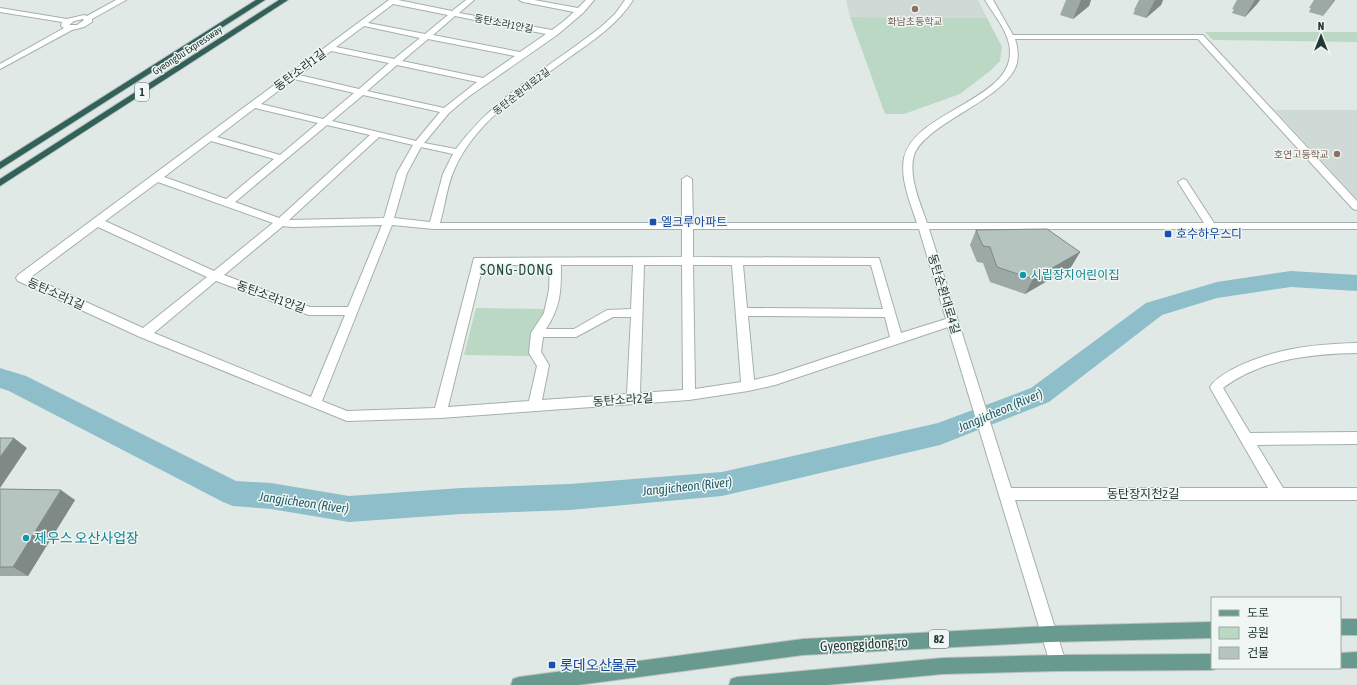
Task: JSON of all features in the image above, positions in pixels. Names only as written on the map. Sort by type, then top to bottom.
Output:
[{"type":"highway","name":"Gyeongbu Expressway","points":[[0,166],[261,0]]},
{"type":"highway","name":"Gyeongbu Expressway","points":[[0,183],[284,0]]},
{"type":"main road","points":[[1341,627],[1357,627]]},
{"type":"main road","name":"Gyeonggidong-ro","points":[[519,685],[803,647],[1050,634],[1211,630]]},
{"type":"main road","points":[[1341,661],[1357,660]]},
{"type":"main road","points":[[737,685],[943,666],[1058,663],[1211,662]]},
{"type":"street","points":[[0,10],[70,24],[85,24],[89,20],[88,18],[122,0]]},
{"type":"street","points":[[416,7],[425,0]]},
{"type":"street","name":"동탄소라1안길","points":[[228,203],[470,0]]},
{"type":"street","points":[[523,0],[580,10]]},
{"type":"street","points":[[315,404],[388,222],[402,173],[418,144],[446,111],[483,81],[554,33],[590,0]]},
{"type":"street","name":"동탄순환대로2길","points":[[434,226],[449,169],[458,152],[474,132],[502,104],[610,22],[629,0]]},
{"type":"street","name":"동탄순환대로4길","points":[[989,0],[1010,37],[1014,52],[1014,64],[1007,76],[996,86],[934,125],[921,136],[911,152],[908,164],[909,181],[1058,663]]},
{"type":"street","name":"동탄소라1안길","points":[[393,1],[416,7],[554,33]]},
{"type":"street","name":"동탄소라1길","points":[[393,1],[22,278],[144,334],[347,416],[440,413]]},
{"type":"street","points":[[0,67],[70,24]]},
{"type":"street","points":[[363,24],[522,55]]},
{"type":"street","points":[[1010,37],[1200,37],[1357,207]]},
{"type":"street","points":[[330,48],[483,81]]},
{"type":"street","points":[[292,76],[446,111]]},
{"type":"street","points":[[254,105],[458,152]]},
{"type":"street","name":"동탄소라1안길","points":[[144,334],[281,222],[377,134]]},
{"type":"street","points":[[210,138],[281,158]]},
{"type":"street","points":[[157,178],[281,222],[292,224],[388,222],[417,223],[434,226],[1357,226]]},
{"type":"street","points":[[687,179],[689,395]]},
{"type":"street","points":[[1183,182],[1211,226]]},
{"type":"street","name":"동탄소라1안길","points":[[97,222],[215,276],[309,311],[353,311]]},
{"type":"street","points":[[440,413],[478,261],[875,261],[897,339]]},
{"type":"street","points":[[632,399],[639,261]]},
{"type":"street","points":[[737,261],[748,386]]},
{"type":"street","points":[[534,407],[543,365],[535,353],[537,333],[550,314],[555,290],[556,262]]},
{"type":"street","points":[[741,312],[889,313]]},
{"type":"street","points":[[537,333],[576,333],[611,313],[637,313]]},
{"type":"street","name":"동탄소라2길","points":[[440,413],[689,395],[748,386],[775,380],[952,321]]},
{"type":"street","points":[[1279,494],[1216,386],[1229,376],[1255,363],[1303,352],[1355,350]]},
{"type":"street","points":[[1246,439],[1357,438]]},
{"type":"street","name":"동탄장지천2길","points":[[1006,494],[1357,494]]},
{"type":"shaded area","name":"화남초등학교","points":[[846,0],[978,0],[987,18],[850,17]]},
{"type":"shaded area","name":"호연고등학교","points":[[1275,110],[1357,110],[1357,199]]},
{"type":"green space","points":[[850,17],[987,18],[1002,47],[1000,61],[990,71],[960,94],[904,114],[885,114]]},
{"type":"green space","points":[[1205,32],[1357,32],[1357,42],[1213,40]]},
{"type":"green space","points":[[476,308],[546,309],[545,314],[534,328],[529,356],[464,355]]},
{"type":"building","points":[[1047,229],[1080,252],[1033,279],[997,267],[990,247],[983,246],[976,230]]},
{"type":"building","points":[[0,438],[14,438],[0,457]]},
{"type":"building","points":[[0,489],[61,490],[13,567],[0,567]]},
{"type":"waterway","name":"Jangjicheon (River)","points":[[0,378],[17,383],[233,493],[271,496],[349,509],[461,501],[570,497],[722,484],[940,434],[1040,395],[1154,309],[1217,290],[1291,279],[1357,283]]},
{"type":"place","name":"화남초등학교","points":[[915,9]]},
{"type":"place","name":"호연고등학교","points":[[1337,154]]},
{"type":"place","name":"엘크루아파트","points":[[653,222]]},
{"type":"place","name":"호수하우스디","points":[[1168,234]]},
{"type":"place","name":"시립장지어린이집","points":[[1023,275]]},
{"type":"place","name":"제우스 오산사업장","points":[[26,538]]},
{"type":"place","name":"롯데오산물류","points":[[552,665]]},
{"type":"district","name":"SONG-DONG","points":[[517,270]]}]
